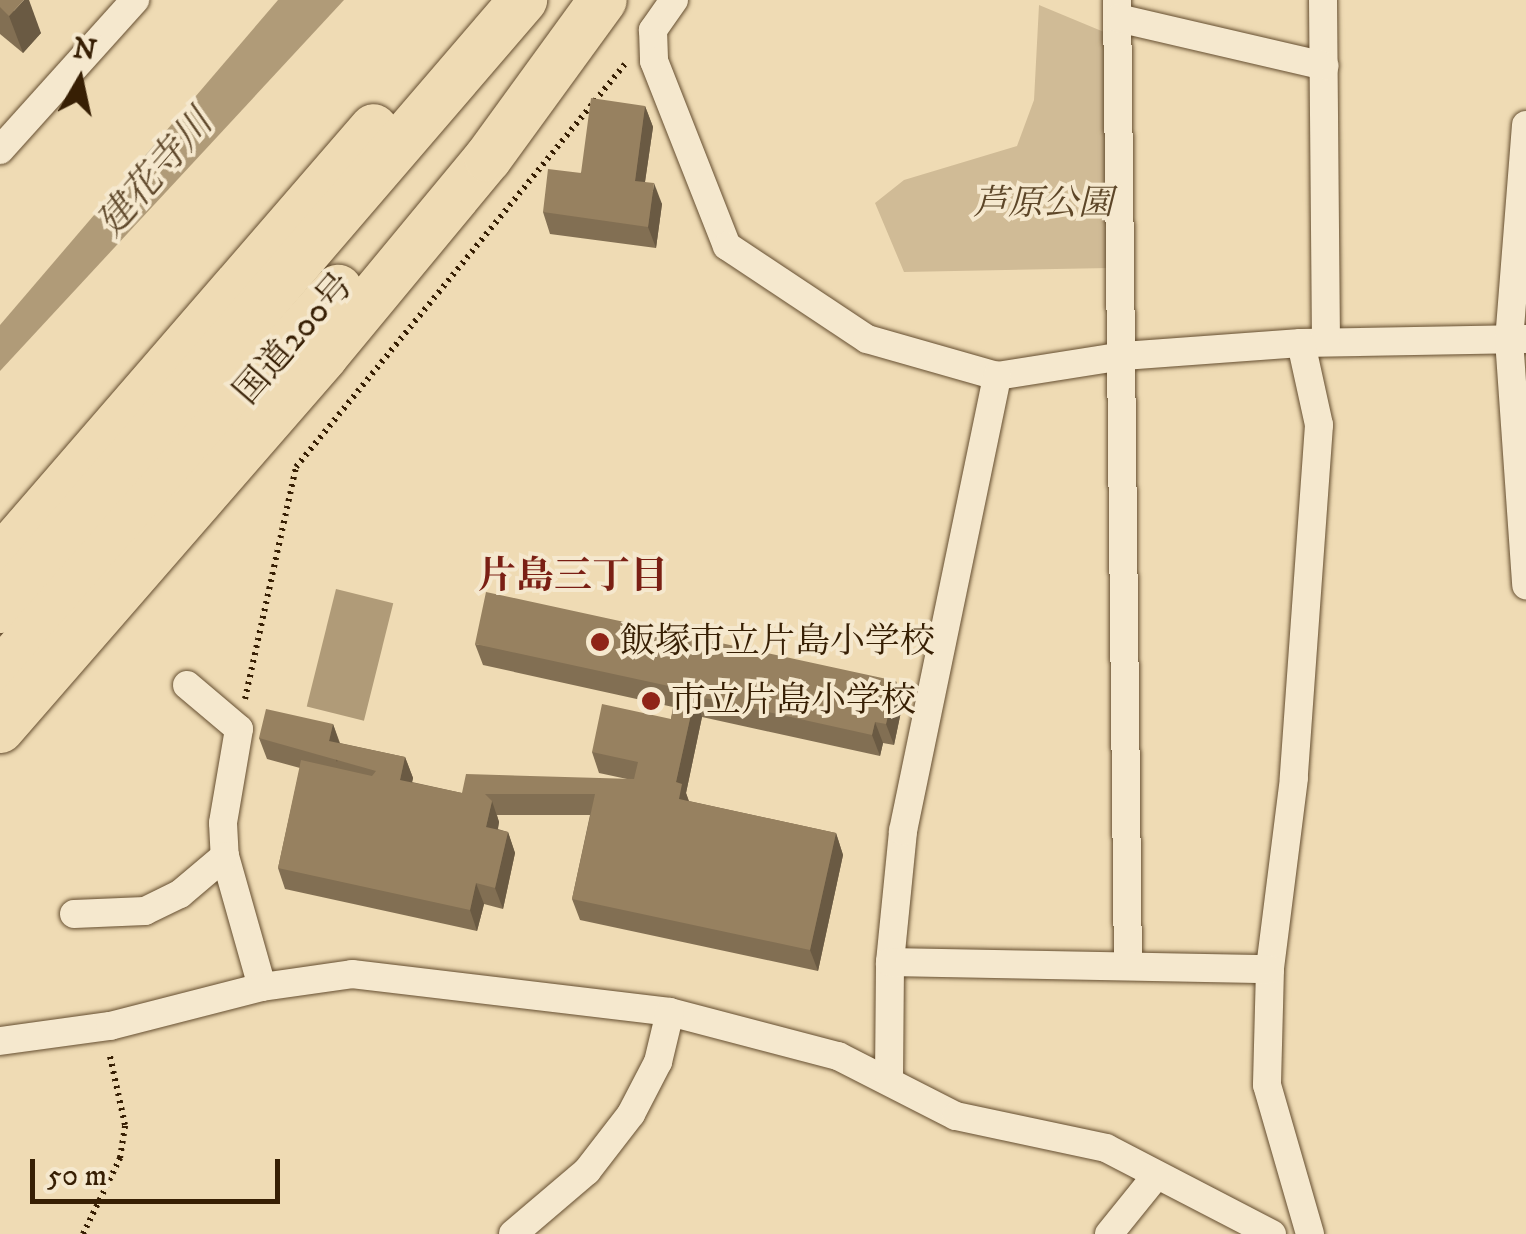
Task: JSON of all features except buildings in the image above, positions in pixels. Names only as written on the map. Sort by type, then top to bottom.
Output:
[{"type":"highway","name":"国道200号","points":[[0,610],[523,0]]},
{"type":"highway","name":"国道200号","points":[[0,673],[582,0]]},
{"type":"highway","points":[[0,728],[324,356],[488,158],[603,0]]},
{"type":"highway","points":[[0,560],[400,98],[471,64]]},
{"type":"street","points":[[0,150],[135,0]]},
{"type":"street","points":[[674,0],[654,30],[653,43],[671,113],[727,246],[867,339],[997,376],[1123,356],[1313,342],[1518,339]]},
{"type":"street","points":[[1310,1234],[1267,1085],[1270,969],[1294,778],[1319,424],[1313,342],[1323,0]]},
{"type":"street","points":[[1128,964],[1117,9],[1324,66]]},
{"type":"street","points":[[1526,125],[1518,339],[1526,585]]},
{"type":"street","points":[[889,1079],[890,962],[903,831],[997,376]]},
{"type":"street","points":[[187,685],[239,730],[223,823],[225,856],[262,987]]},
{"type":"street","points":[[74,914],[146,911],[180,894],[225,856]]},
{"type":"street","points":[[890,962],[1270,969]]},
{"type":"street","points":[[0,1041],[103,1027],[262,987],[352,974],[670,1012],[838,1056],[956,1116],[1106,1148],[1155,1177],[1272,1234]]},
{"type":"street","points":[[512,1234],[587,1171],[620,1129],[658,1062],[670,1012]]},
{"type":"street","points":[[1109,1234],[1155,1177]]},
{"type":"path","points":[[239,730],[296,467],[638,49],[653,43]]},
{"type":"path","points":[[83,1234],[120,1158],[125,1124],[103,1027]]},
{"type":"green space","name":"芦原公園","points":[[1039,5],[1104,32],[1109,268],[904,272],[875,203],[904,180],[1017,146],[1034,100]]},
{"type":"water","name":"建花寺川","points":[[278,0],[344,0],[0,371],[0,325]]},
{"type":"water","points":[[336,589],[393,603],[364,721],[307,706]]},
{"type":"place","name":"飯塚市立片島小学校","points":[[600,642]]},
{"type":"place","name":"市立片島小学校","points":[[651,701]]},
{"type":"district","name":"片島三丁目","points":[[573,578]]}]
